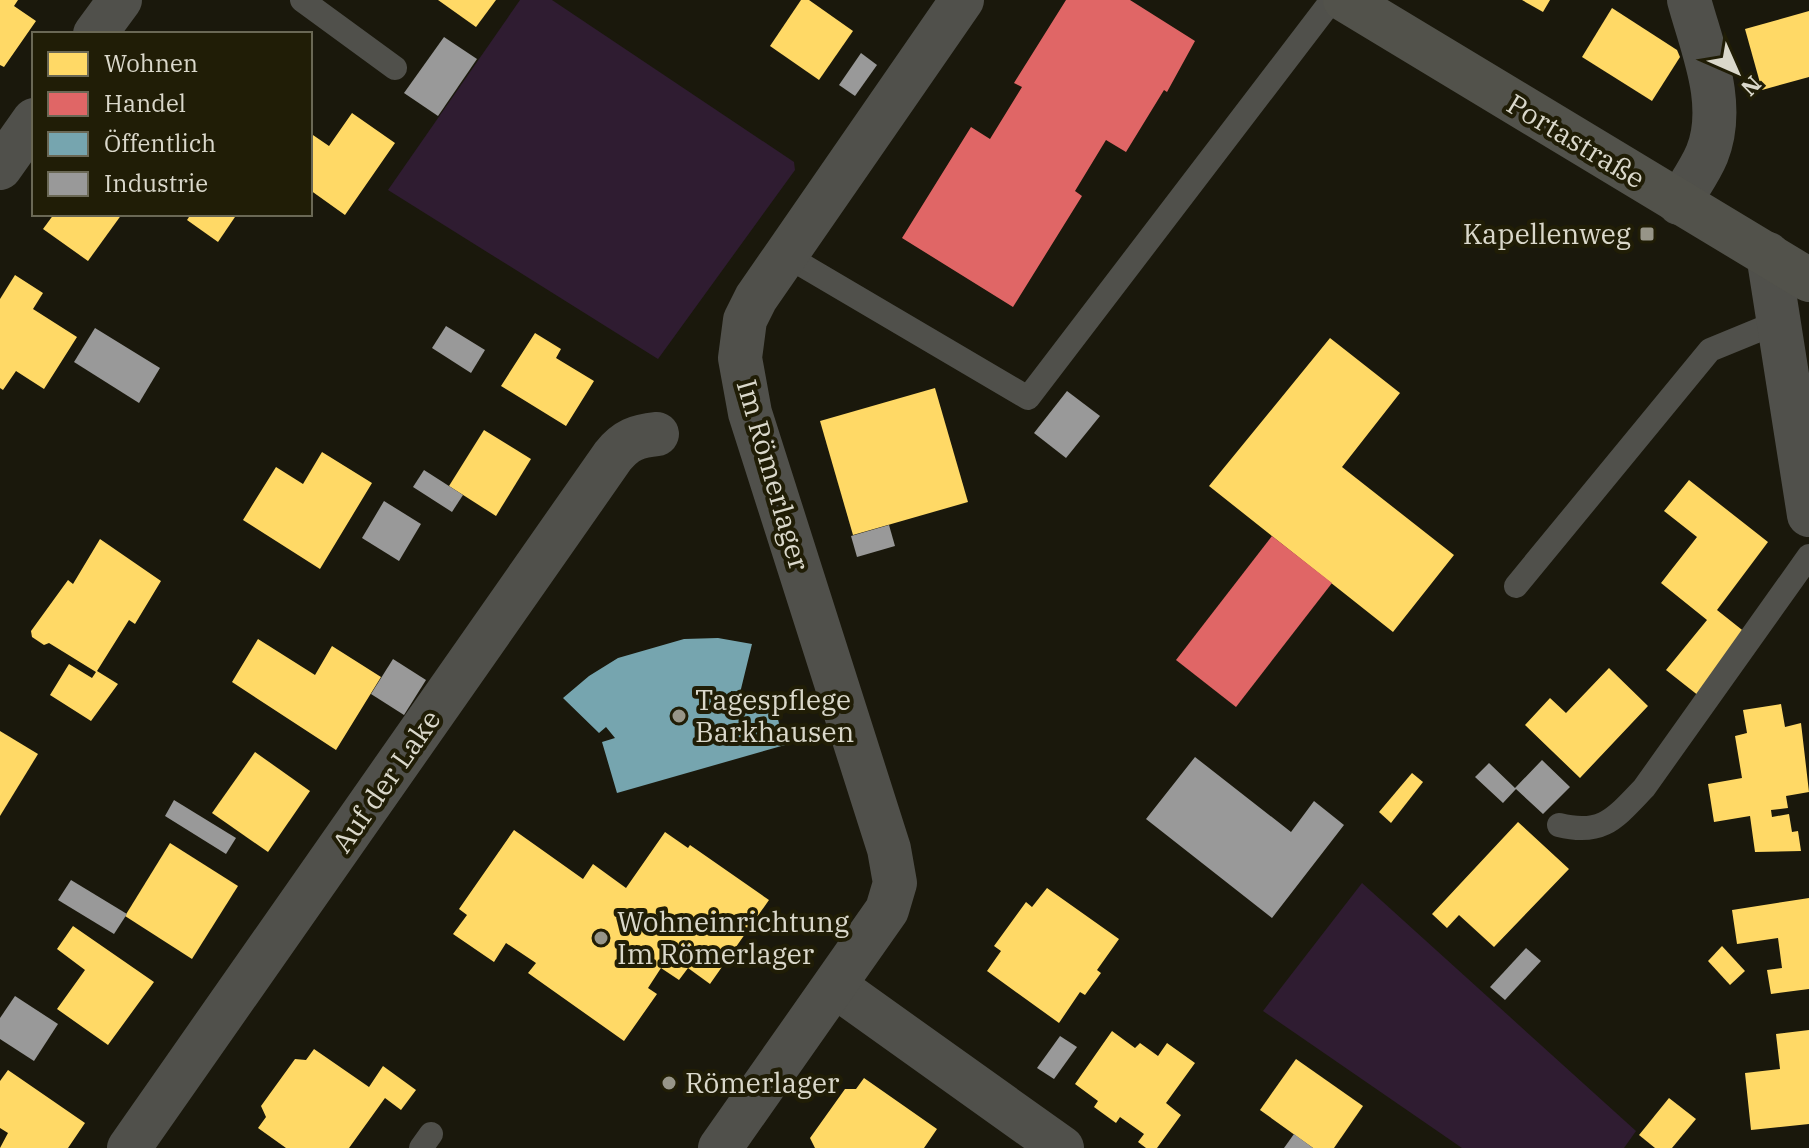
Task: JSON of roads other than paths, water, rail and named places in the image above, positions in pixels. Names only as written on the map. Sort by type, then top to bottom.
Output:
[{"type":"main road","name":"Portastraße","points":[[1345,0],[1809,280]]},
{"type":"street","points":[[96,32],[120,0]]},
{"type":"street","name":"Im Römerlager","points":[[720,1148],[887,910],[895,883],[889,849],[750,413],[740,358],[745,320],[785,255],[962,0]]},
{"type":"street","points":[[1679,203],[1707,154],[1715,120],[1712,85],[1689,0]]},
{"type":"street","points":[[0,168],[32,123]]},
{"type":"street","points":[[1768,254],[1809,515]]},
{"type":"street","name":"Auf der Lake","points":[[129,1148],[613,456],[624,443],[640,435],[657,434]]},
{"type":"street","points":[[835,986],[1062,1148]]},
{"type":"lane","points":[[302,0],[395,68]]},
{"type":"lane","points":[[785,255],[1028,398],[1332,0]]},
{"type":"lane","points":[[1516,586],[1710,350],[1778,322]]},
{"type":"lane","points":[[1559,825],[1584,831],[1615,818],[1644,788],[1809,556]]},
{"type":"place","name":"Kapellenweg","points":[[1647,234]]},
{"type":"place","name":"Tagespflege Barkhausen","points":[[679,716]]},
{"type":"place","name":"Wohneinrichtung Im Römerlager","points":[[601,938]]},
{"type":"place","name":"Römerlager","points":[[669,1083]]}]
